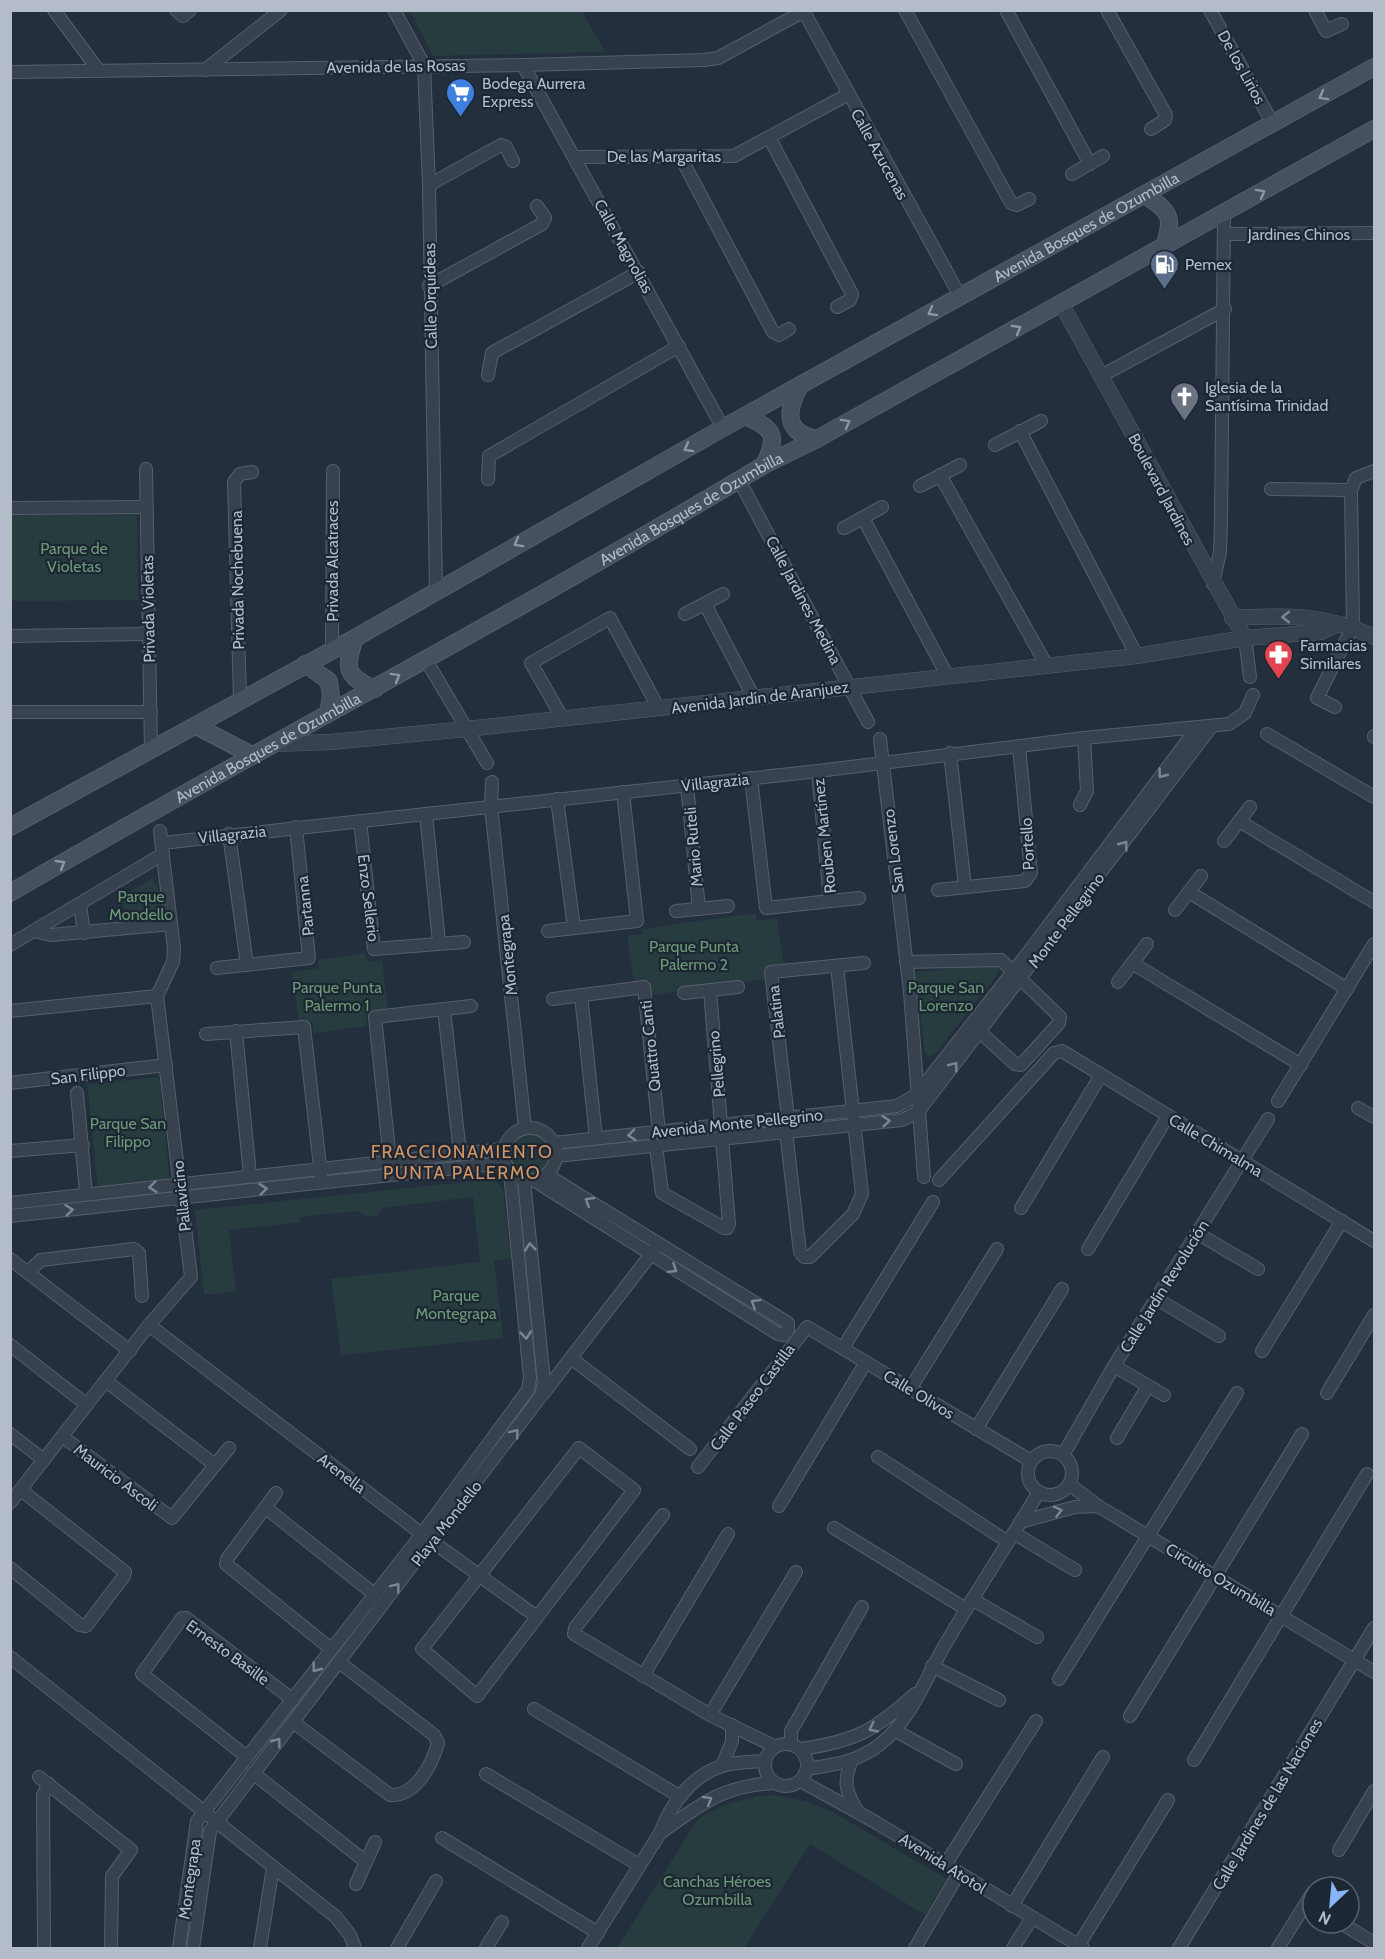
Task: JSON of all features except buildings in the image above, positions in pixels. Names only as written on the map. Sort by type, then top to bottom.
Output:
[{"type":"main road","name":"Avenida Bosques de Ozumbilla","points":[[11,826],[355,638],[723,428],[1146,196],[1374,67]]},
{"type":"main road","name":"Avenida Bosques de Ozumbilla","points":[[10,893],[252,755],[375,689],[764,465],[817,439],[1062,305],[1374,129]]},
{"type":"main road","points":[[1146,196],[1161,205],[1169,215],[1171,226],[1164,247]]},
{"type":"main road","points":[[800,386],[792,400],[789,415],[794,428],[806,437],[817,439]]},
{"type":"main road","points":[[745,416],[763,424],[771,433],[773,445],[764,465]]},
{"type":"main road","points":[[355,638],[348,659],[350,673],[358,682],[375,689]]},
{"type":"main road","points":[[305,664],[329,681],[332,696],[328,714]]},
{"type":"main road","points":[[196,726],[252,755]]},
{"type":"street","points":[[54,10],[99,71]]},
{"type":"street","points":[[176,10],[183,16],[190,10]]},
{"type":"street","points":[[205,70],[281,10]]},
{"type":"street","name":"Calle Orquídeas","points":[[394,10],[424,64],[429,185],[436,590]]},
{"type":"street","points":[[905,10],[1011,203],[1017,205],[1029,199]]},
{"type":"street","points":[[1006,10],[1090,164]]},
{"type":"street","points":[[1107,10],[1166,116],[1165,120],[1151,129]]},
{"type":"street","name":"De los Lirios","points":[[1210,10],[1273,124]]},
{"type":"street","points":[[1314,10],[1326,31],[1342,24]]},
{"type":"street","name":"Avenida de las Rosas","points":[[10,72],[424,64],[524,65],[718,58],[804,11]]},
{"type":"street","name":"Calle Azucenas","points":[[804,11],[847,95],[960,296]]},
{"type":"street","name":"Calle Magnolias","points":[[524,65],[723,428]]},
{"type":"street","name":"De las Margaritas","points":[[574,157],[734,156],[770,139],[847,95]]},
{"type":"street","points":[[770,139],[852,294],[852,298],[837,307]]},
{"type":"street","points":[[429,185],[501,145],[506,147],[513,161]]},
{"type":"street","points":[[680,156],[773,332],[779,335],[789,329]]},
{"type":"street","points":[[1072,174],[1103,156]]},
{"type":"street","points":[[429,286],[542,224],[545,218],[537,206]]},
{"type":"street","points":[[1213,585],[1220,552],[1221,523],[1225,309],[1224,214]]},
{"type":"street","name":"Jardines Chinos","points":[[1224,234],[1374,233]]},
{"type":"street","points":[[488,375],[489,359],[492,353],[639,272]]},
{"type":"street","name":"Boulevard Jardines","points":[[1062,305],[1213,585],[1245,639],[1250,677]]},
{"type":"street","points":[[1101,376],[1225,309]]},
{"type":"street","points":[[488,479],[489,456],[679,346]]},
{"type":"street","points":[[995,445],[1041,420]]},
{"type":"street","points":[[1020,431],[1137,656]]},
{"type":"street","points":[[920,486],[960,465]]},
{"type":"street","name":"Privada Violetas","points":[[146,470],[147,634],[151,749]]},
{"type":"street","name":"Privada Alcatraces","points":[[332,650],[333,471]]},
{"type":"street","points":[[1335,707],[1317,698],[1345,625],[1351,490],[1356,478],[1374,471]]},
{"type":"street","name":"Privada Nochebuena","points":[[240,700],[234,482],[240,474],[252,472]]},
{"type":"street","points":[[940,475],[1047,666]]},
{"type":"street","name":"Calle Jardines Medina","points":[[739,480],[851,686],[868,722]]},
{"type":"street","points":[[1271,489],[1351,490]]},
{"type":"street","points":[[10,508],[146,507]]},
{"type":"street","points":[[844,528],[882,507]]},
{"type":"street","points":[[863,518],[947,675]]},
{"type":"street","points":[[685,614],[723,594]]},
{"type":"street","points":[[705,603],[754,698]]},
{"type":"street","points":[[563,719],[531,663],[610,618],[659,709]]},
{"type":"street","points":[[1232,618],[1321,618],[1374,637]]},
{"type":"street","name":"Avenida Jardín de Aranjuez","points":[[274,744],[331,742],[466,729],[1137,656],[1245,639],[1321,632],[1345,625]]},
{"type":"street","points":[[10,636],[147,634]]},
{"type":"street","points":[[426,660],[487,763]]},
{"type":"street","name":"Villagrazia","points":[[162,843],[818,771],[1084,738],[1229,724],[1245,713],[1252,695]]},
{"type":"street","points":[[10,712],[151,712]]},
{"type":"street","name":"Monte Pellegrino","points":[[916,1095],[1017,976],[1212,726]]},
{"type":"street","name":"Monte Pellegrino","points":[[918,1112],[980,1032],[1017,976],[1197,728]]},
{"type":"street","points":[[1267,734],[1374,797]]},
{"type":"street","points":[[1080,805],[1087,791],[1084,738]]},
{"type":"street","name":"San Lorenzo","points":[[880,739],[906,962],[924,1177]]},
{"type":"street","name":"Portello","points":[[938,890],[1025,881],[1031,873],[1019,746]]},
{"type":"street","points":[[950,753],[965,887]]},
{"type":"street","name":"Rouben Martínez","points":[[818,771],[830,902]]},
{"type":"street","name":"Rouben Martínez","points":[[751,778],[766,908],[859,898]]},
{"type":"street","name":"Montegrapa","points":[[492,782],[491,807],[525,1128]]},
{"type":"street","name":"Mario Ruteli","points":[[687,784],[699,909]]},
{"type":"street","points":[[548,931],[637,921],[623,792]]},
{"type":"street","points":[[557,799],[574,928]]},
{"type":"street","points":[[1224,841],[1250,807]]},
{"type":"street","points":[[426,814],[439,942]]},
{"type":"street","name":"Enzo Sellerio","points":[[360,821],[374,949],[439,942],[465,942]]},
{"type":"street","points":[[1239,821],[1374,902]]},
{"type":"street","name":"Partanna","points":[[217,968],[305,958],[310,954],[297,828]]},
{"type":"street","points":[[229,834],[247,965]]},
{"type":"street","points":[[10,945],[80,905],[162,843]]},
{"type":"street","points":[[10,1011],[157,996],[173,962],[162,843]]},
{"type":"street","points":[[1175,910],[1201,876]]},
{"type":"street","points":[[1189,892],[1347,989]]},
{"type":"street","points":[[80,905],[84,933]]},
{"type":"street","name":"Mario Ruteli","points":[[676,911],[728,906]]},
{"type":"street","points":[[34,931],[51,935],[171,924]]},
{"type":"street","points":[[1118,982],[1147,944]]},
{"type":"street","points":[[1278,1101],[1374,944]]},
{"type":"street","points":[[906,962],[997,959],[1060,1017],[1059,1023],[1021,1065],[1015,1064],[980,1032]]},
{"type":"street","name":"Palatina","points":[[787,1124],[771,972],[864,963]]},
{"type":"street","points":[[1132,963],[1300,1065]]},
{"type":"street","points":[[787,1124],[800,1252],[804,1257],[810,1257],[859,1204],[862,1194],[851,1111],[837,966]]},
{"type":"street","name":"Quattro Canti","points":[[553,999],[644,987],[659,1132]]},
{"type":"street","points":[[684,993],[738,987]]},
{"type":"street","name":"Pellegrino","points":[[656,1147],[662,1193],[724,1228],[729,1224],[710,990]]},
{"type":"street","points":[[581,995],[596,1138]]},
{"type":"street","name":"Pallavicino","points":[[10,1503],[150,1325],[191,1277],[157,996]]},
{"type":"street","points":[[390,1160],[375,1017],[471,1006]]},
{"type":"street","points":[[444,1009],[460,1153]]},
{"type":"street","points":[[206,1034],[295,1026],[305,1029],[322,1183]]},
{"type":"street","points":[[236,1031],[250,1176]]},
{"type":"street","name":"Calle Chimalma","points":[[939,1179],[1057,1050],[1374,1241]]},
{"type":"street","name":"San Filippo","points":[[10,1083],[166,1065]]},
{"type":"street","points":[[1021,1208],[1101,1075]]},
{"type":"street","points":[[77,1093],[86,1194]]},
{"type":"street","name":"Avenida Monte Pellegrino","points":[[556,1156],[722,1139],[851,1111],[897,1106],[916,1095]]},
{"type":"street","points":[[1358,1108],[1374,1117]]},
{"type":"street","name":"Avenida Monte Pellegrino","points":[[554,1143],[721,1124],[853,1125],[902,1120],[918,1112]]},
{"type":"street","points":[[1088,1249],[1168,1116]]},
{"type":"street","name":"Calle Jardín Revolución","points":[[1063,1455],[1114,1366],[1268,1119]]},
{"type":"street","points":[[507,1168],[503,1149],[511,1135],[525,1128],[537,1129],[547,1134],[554,1143],[556,1156],[547,1175],[529,1181]]},
{"type":"street","points":[[10,1151],[83,1145]]},
{"type":"street","points":[[12,1209],[86,1194],[503,1149]]},
{"type":"street","points":[[12,1209],[181,1198],[322,1183],[507,1168],[778,1334],[784,1335],[788,1330],[788,1323],[547,1175]]},
{"type":"street","name":"Playa Mondello","points":[[216,1822],[339,1662],[528,1390],[530,1378],[507,1168]]},
{"type":"street","points":[[529,1181],[536,1302],[544,1382],[541,1396]]},
{"type":"street","points":[[843,1348],[933,1202]]},
{"type":"street","points":[[1262,1351],[1342,1221]]},
{"type":"street","points":[[1197,1233],[1258,1269]]},
{"type":"street","name":"Playa Mondello","points":[[204,1812],[374,1594],[427,1537],[541,1396],[659,1243]]},
{"type":"street","points":[[910,1389],[997,1249]]},
{"type":"street","points":[[28,1272],[41,1260],[134,1250],[139,1253],[142,1296]]},
{"type":"street","points":[[10,1259],[130,1351]]},
{"type":"street","points":[[976,1429],[1062,1288]]},
{"type":"street","points":[[1157,1299],[1219,1336]]},
{"type":"street","points":[[522,1303],[536,1302]]},
{"type":"street","points":[[1327,1393],[1374,1315]]},
{"type":"street","name":"Arenella","points":[[150,1325],[427,1537],[537,1617]]},
{"type":"street","name":"Calle Olivos","points":[[807,1327],[1031,1461]]},
{"type":"street","name":"Calle Paseo Castilla","points":[[698,1467],[807,1327]]},
{"type":"street","points":[[10,1345],[87,1406]]},
{"type":"street","points":[[571,1358],[690,1449]]},
{"type":"street","points":[[779,1506],[866,1362]]},
{"type":"street","points":[[1114,1366],[1164,1395]]},
{"type":"street","points":[[106,1381],[215,1465]]},
{"type":"street","points":[[1118,1438],[1148,1386]]},
{"type":"street","points":[[1059,1679],[1237,1393]]},
{"type":"street","points":[[10,1434],[44,1460]]},
{"type":"street","points":[[1130,1716],[1302,1434]]},
{"type":"street","name":"Mauricio Ascoli","points":[[63,1437],[172,1518],[229,1448]]},
{"type":"street","points":[[579,1448],[634,1490],[477,1696],[422,1649],[479,1574],[579,1448]]},
{"type":"street","points":[[1052,1451],[1063,1455],[1070,1463],[1072,1474],[1068,1484],[1061,1492],[1050,1495],[1039,1492],[1030,1484],[1028,1472],[1031,1461],[1040,1453],[1052,1451]]},
{"type":"street","points":[[878,1457],[1014,1532],[1075,1570]]},
{"type":"street","points":[[1194,1760],[1367,1474]]},
{"type":"street","name":"Circuito Ozumbilla","points":[[1068,1484],[1098,1506],[1374,1672]]},
{"type":"street","points":[[10,1568],[80,1625],[86,1626],[125,1572],[21,1490]]},
{"type":"street","points":[[660,1833],[707,1799],[732,1788],[774,1783],[783,1786],[793,1785],[804,1775],[851,1762],[878,1746],[896,1731],[907,1718],[932,1666],[1039,1492]]},
{"type":"street","points":[[276,1494],[226,1559],[226,1564],[331,1649]]},
{"type":"street","points":[[1014,1532],[1075,1507],[1098,1506]]},
{"type":"street","points":[[266,1508],[374,1594]]},
{"type":"street","points":[[663,1515],[575,1628],[574,1634],[711,1715],[774,1746],[831,1745],[857,1736],[883,1723],[918,1692]]},
{"type":"street","points":[[834,1528],[969,1604],[1037,1637]]},
{"type":"street","points":[[642,1676],[728,1534]]},
{"type":"street","points":[[711,1715],[796,1572]]},
{"type":"street","points":[[804,1775],[807,1758],[796,1746],[790,1731],[862,1607]]},
{"type":"street","name":"Ernesto Basille","points":[[247,1756],[142,1674],[182,1618],[186,1618],[293,1700]]},
{"type":"street","name":"Calle Jardines de las Naciones","points":[[1179,1948],[1374,1628]]},
{"type":"street","points":[[10,1657],[336,1917],[350,1935],[355,1948]]},
{"type":"street","points":[[293,1722],[390,1795],[401,1796],[410,1792],[435,1755],[438,1743],[434,1735],[339,1662]]},
{"type":"street","points":[[932,1666],[999,1700]]},
{"type":"street","points":[[534,1709],[680,1796]]},
{"type":"street","points":[[945,1865],[1036,1721]]},
{"type":"street","points":[[722,1766],[732,1741],[732,1725]]},
{"type":"street","points":[[896,1731],[956,1764]]},
{"type":"street","points":[[774,1746],[764,1761],[766,1773],[774,1783]]},
{"type":"street","points":[[1012,1906],[1103,1757]]},
{"type":"street","points":[[588,1948],[660,1833],[668,1812],[680,1796],[706,1775],[722,1766],[764,1761]]},
{"type":"street","points":[[851,1762],[845,1782],[846,1793],[859,1813]]},
{"type":"street","points":[[253,1773],[366,1862]]},
{"type":"street","points":[[486,1774],[639,1865]]},
{"type":"street","name":"Avenida Atotol","points":[[804,1775],[859,1813],[1081,1947]]},
{"type":"street","points":[[44,1948],[44,1780],[131,1850],[111,1876],[111,1948]]},
{"type":"street","points":[[1339,1850],[1374,1791]]},
{"type":"street","points":[[1081,1947],[1168,1800]]},
{"type":"street","name":"Montegrapa","points":[[180,1948],[197,1821],[204,1812]]},
{"type":"street","name":"Montegrapa","points":[[193,1948],[210,1831],[216,1822]]},
{"type":"street","points":[[442,1838],[598,1933]]},
{"type":"street","points":[[356,1884],[375,1842]]},
{"type":"street","points":[[260,1948],[273,1867]]},
{"type":"street","points":[[915,1948],[959,1873]]},
{"type":"street","points":[[397,1948],[436,1881]]},
{"type":"street","points":[[1278,1948],[1301,1911]]},
{"type":"street","points":[[1013,1948],[1032,1918]]},
{"type":"street","points":[[486,1948],[502,1922]]},
{"type":"street","points":[[1361,1935],[1374,1943]]},
{"type":"green space","points":[[410,11],[582,11],[605,52],[433,56]]},
{"type":"green space","name":"Parque de Violetas","points":[[137,514],[138,600],[11,601],[11,515]]},
{"type":"green space","name":"Parque Mondello","points":[[152,878],[158,888],[161,922],[125,926],[122,897]]},
{"type":"green space","name":"Parque Punta Palermo 2","points":[[756,913],[757,921],[777,918],[784,967],[764,969],[765,979],[651,995],[649,981],[634,983],[627,936],[642,934],[642,929]]},
{"type":"green space","name":"Parque Punta Palermo 1","points":[[365,953],[367,962],[382,960],[388,1011],[366,1014],[367,1026],[314,1033],[312,1021],[299,1023],[292,972],[319,968],[318,960]]},
{"type":"green space","name":"Parque San Lorenzo","points":[[995,964],[999,971],[997,975],[934,1055],[929,1056],[925,1053],[915,972]]},
{"type":"green space","name":"Parque San Filippo","points":[[159,1077],[170,1181],[98,1188],[87,1084]]},
{"type":"green space","points":[[528,1134],[536,1135],[543,1140],[548,1147],[548,1163],[543,1170],[536,1175],[528,1176],[520,1175],[513,1170],[508,1163],[507,1155],[508,1147],[513,1140],[520,1135]]},
{"type":"green space","name":"Parque Montegrapa","points":[[494,1179],[503,1189],[511,1258],[494,1261],[503,1338],[341,1355],[331,1279],[480,1262],[473,1197],[383,1208],[377,1216],[367,1217],[357,1211],[299,1217],[300,1222],[229,1230],[236,1291],[204,1295],[195,1210]]},
{"type":"green space","name":"Canchas Héroes Ozumbilla","points":[[772,1795],[806,1801],[831,1811],[947,1879],[925,1915],[810,1844],[744,1948],[617,1948],[697,1820],[733,1802]]},
{"type":"place","name":"Bodega Aurrera Express","points":[[461,118]]},
{"type":"place","name":"Pemex","points":[[1164,290]]},
{"type":"place","name":"Iglesia de la Santísima Trinidad","points":[[1184,422]]},
{"type":"place","name":"Farmacias Similares","points":[[1279,680]]},
{"type":"district","name":"FRACCIONAMIENTO PUNTA PALERMO","points":[[462,1162]]}]
